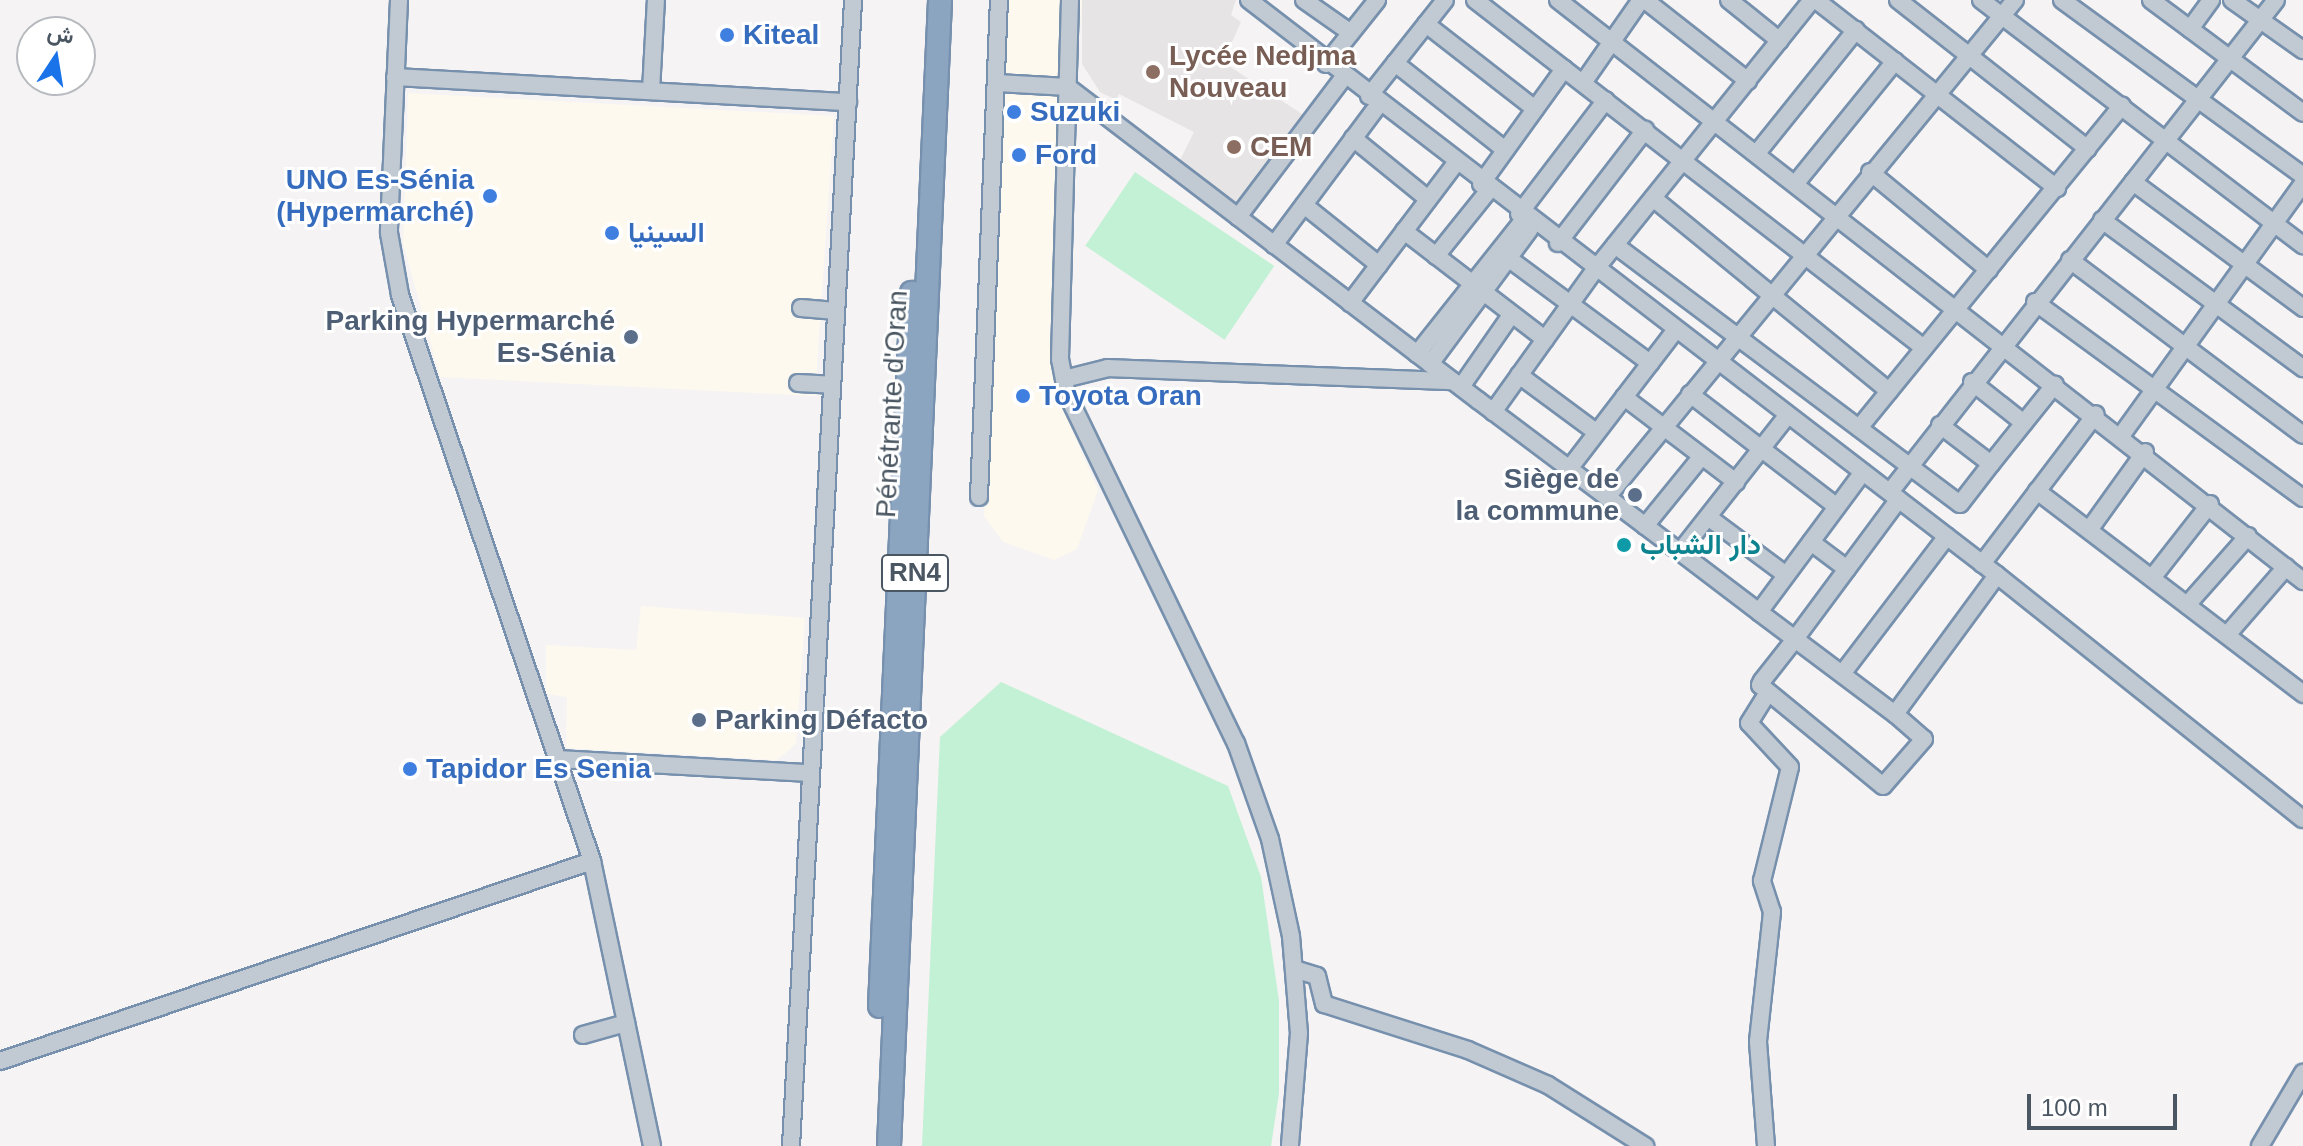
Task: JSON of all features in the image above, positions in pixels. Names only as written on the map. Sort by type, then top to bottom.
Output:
[{"type":"highway","name":"Pénétrante d'Oran","points":[[876,1146],[925,0]]},
{"type":"highway","name":"Pénétrante d'Oran","points":[[889,1146],[940,0]]},
{"type":"street","points":[[399,0],[389,233],[400,295],[592,861],[652,1146]]},
{"type":"street","points":[[651,91],[656,0]]},
{"type":"street","points":[[791,1146],[853,0]]},
{"type":"street","points":[[979,497],[999,0]]},
{"type":"street","points":[[1070,0],[1064,379],[1236,743],[1270,839],[1294,969],[1299,1033],[1290,1146]]},
{"type":"street","points":[[1249,0],[1326,64],[1526,219],[1895,495],[2303,819]]},
{"type":"street","points":[[1304,0],[1351,33]]},
{"type":"street","points":[[1326,64],[1377,0]]},
{"type":"street","points":[[1274,245],[1353,138],[1395,63],[1445,0]]},
{"type":"street","points":[[1475,0],[1924,348]]},
{"type":"street","points":[[1583,83],[1611,40],[1643,0],[1748,81]]},
{"type":"street","points":[[1729,0],[1780,41]]},
{"type":"street","points":[[1493,412],[1594,271],[1814,0],[2057,188]]},
{"type":"street","points":[[1898,0],[2088,149]]},
{"type":"street","points":[[1981,0],[2303,245]]},
{"type":"street","points":[[1607,497],[1935,92],[2015,0]]},
{"type":"street","points":[[2062,0],[2193,102],[2303,176]]},
{"type":"street","points":[[2151,0],[2303,113]]},
{"type":"street","points":[[2190,29],[2211,0]]},
{"type":"street","points":[[2232,0],[2303,50]]},
{"type":"street","points":[[997,83],[1068,87],[1493,412],[1607,497],[1759,612],[1795,639],[1842,674],[1895,714],[1924,739],[1883,786],[1766,696],[1762,681],[1795,639],[1847,569],[1910,466],[1972,382],[2276,0]]},
{"type":"street","points":[[1569,3],[1611,40],[2001,345],[2123,433],[2303,581]]},
{"type":"street","points":[[1426,24],[1535,109]]},
{"type":"street","points":[[1757,153],[1856,30]]},
{"type":"street","points":[[1796,183],[1895,61]]},
{"type":"street","points":[[1395,63],[1505,150]]},
{"type":"street","points":[[1436,256],[1485,187],[1505,150],[1564,69]]},
{"type":"street","points":[[395,77],[848,102]]},
{"type":"street","points":[[1238,217],[1344,77]]},
{"type":"street","points":[[1424,359],[1477,289],[1606,100]]},
{"type":"street","points":[[1859,428],[2122,106]]},
{"type":"street","points":[[1558,243],[1645,130]]},
{"type":"street","points":[[1353,138],[1428,199]]},
{"type":"street","points":[[1350,303],[1455,164]]},
{"type":"street","points":[[1870,172],[1989,270]]},
{"type":"street","points":[[2133,182],[2303,308]]},
{"type":"street","points":[[2123,433],[2303,183]]},
{"type":"street","points":[[1653,198],[1889,391]]},
{"type":"street","points":[[1304,205],[1379,265]]},
{"type":"street","points":[[1477,289],[1508,258],[1526,219]]},
{"type":"street","points":[[2102,220],[2303,368]]},
{"type":"street","points":[[1404,231],[1545,339]]},
{"type":"street","points":[[1615,245],[1960,504],[2055,384]]},
{"type":"street","points":[[1508,258],[1650,363]]},
{"type":"street","points":[[2070,260],[2303,435]]},
{"type":"street","points":[[2035,302],[2157,385],[2303,498]]},
{"type":"street","points":[[801,308],[836,311]]},
{"type":"street","points":[[1457,384],[1511,315]]},
{"type":"street","points":[[1569,469],[1675,331]]},
{"type":"street","points":[[1064,379],[1108,368],[1457,384]]},
{"type":"street","points":[[1519,375],[1596,432]]},
{"type":"street","points":[[1972,382],[2024,423]]},
{"type":"street","points":[[798,383],[832,385]]},
{"type":"street","points":[[1690,394],[1837,507]]},
{"type":"street","points":[[1624,397],[1662,429],[1736,482]]},
{"type":"street","points":[[1982,564],[2096,414]]},
{"type":"street","points":[[1680,552],[1788,415]]},
{"type":"street","points":[[1940,425],[1991,464]]},
{"type":"street","points":[[2089,530],[2145,452]]},
{"type":"street","points":[[1645,526],[1701,457]]},
{"type":"street","points":[[1759,612],[1863,472]]},
{"type":"street","points":[[2037,491],[2303,694]]},
{"type":"street","points":[[2152,578],[2210,504]]},
{"type":"street","points":[[1708,517],[1786,575]]},
{"type":"street","points":[[1842,674],[1947,536]]},
{"type":"street","points":[[2187,605],[2248,536]]},
{"type":"street","points":[[1811,542],[1847,569]]},
{"type":"street","points":[[2227,635],[2286,567]]},
{"type":"street","points":[[1895,714],[1997,575]]},
{"type":"street","points":[[1766,696],[1749,723],[1790,767],[1762,874],[1772,912],[1758,1041],[1766,1146]]},
{"type":"street","points":[[557,759],[811,773]]},
{"type":"street","points":[[0,1061],[592,861]]},
{"type":"street","points":[[1294,969],[1317,976],[1324,1004],[1468,1050],[1548,1085],[1645,1146]]},
{"type":"street","points":[[583,1035],[626,1023]]},
{"type":"street","points":[[2260,1146],[2303,1073]]},
{"type":"shaded area","points":[[998,0],[1082,0],[1056,366],[1060,402],[1098,490],[1077,549],[1054,560],[1003,542],[984,516]]},
{"type":"shaded area","name":"Lycée Nedjma Nouveau","points":[[1082,0],[1236,0],[1231,15],[1241,22],[1223,62],[1305,116],[1237,207],[1179,162],[1194,132],[1119,94],[1116,100],[1100,92],[1082,64]]},
{"type":"shaded area","points":[[408,93],[834,116],[815,396],[440,377],[403,243]]},
{"type":"shaded area","points":[[641,606],[805,618],[796,744],[777,760],[566,748],[567,697],[546,694],[546,645],[636,650]]},
{"type":"green space","points":[[1135,172],[1274,266],[1225,340],[1085,246]]},
{"type":"green space","points":[[1001,682],[1228,786],[1261,877],[1279,1001],[1279,1093],[1271,1146],[922,1146],[940,737]]},
{"type":"place","name":"Kiteal","points":[[727,35]]},
{"type":"place","name":"Lycée Nedjma Nouveau","points":[[1153,72]]},
{"type":"place","name":"Suzuki","points":[[1014,112]]},
{"type":"place","name":"CEM","points":[[1234,147]]},
{"type":"place","name":"Ford","points":[[1019,155]]},
{"type":"place","name":"UNO Es-Sénia (Hypermarché)","points":[[490,196]]},
{"type":"place","name":"السينيا","points":[[612,233]]},
{"type":"place","name":"Parking Hypermarché Es-Sénia","points":[[631,337]]},
{"type":"place","name":"Toyota Oran","points":[[1023,396]]},
{"type":"place","name":"Siège de la commune","points":[[1635,495]]},
{"type":"place","name":"دار الشباب","points":[[1624,545]]},
{"type":"place","name":"Parking Défacto","points":[[699,720]]},
{"type":"place","name":"Tapidor Es Senia","points":[[410,769]]}]
